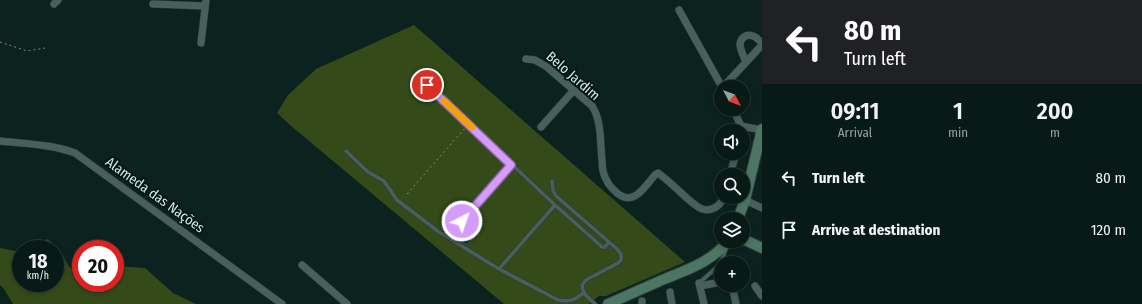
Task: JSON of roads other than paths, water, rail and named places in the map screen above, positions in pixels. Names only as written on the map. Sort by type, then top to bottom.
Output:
[{"type":"main road","points":[[750,179],[762,129]]},
{"type":"main road","points":[[750,242],[762,248]]},
{"type":"main road","points":[[608,304],[690,268],[716,254],[722,248]]},
{"type":"street","points":[[153,4],[205,3],[201,43]]},
{"type":"street","points":[[679,10],[719,80]]},
{"type":"street","points":[[729,80],[746,62],[762,44],[756,37],[750,35],[742,38],[740,43],[746,62]]},
{"type":"street","name":"Belo Jardim","points":[[526,59],[540,62],[592,106],[597,115],[599,126],[604,175],[610,186],[621,196],[628,199],[635,196],[658,173],[703,210],[712,209],[720,204]]},
{"type":"street","points":[[540,127],[574,90]]},
{"type":"street","points":[[750,128],[762,129]]},
{"type":"street","name":"Alameda das Nações","points":[[0,141],[55,147],[75,153],[282,304]]},
{"type":"street","points":[[750,202],[762,208]]},
{"type":"street","points":[[302,265],[347,304]]},
{"type":"street","points":[[704,304],[700,284],[714,283]]},
{"type":"street","points":[[755,286],[762,296]]},
{"type":"street","points":[[670,292],[672,304]]},
{"type":"street","points":[[733,292],[736,304]]},
{"type":"lane","points":[[427,85],[555,206],[602,247],[605,247],[609,242]]},
{"type":"lane","points":[[346,151],[368,172],[384,181],[397,200],[439,232],[498,269],[558,300],[574,300],[583,293]]},
{"type":"lane","points":[[462,221],[511,165]]},
{"type":"lane","points":[[552,181],[552,190],[556,196],[609,242],[619,252],[621,257],[615,265],[583,282],[583,293],[595,304]]},
{"type":"lane","points":[[498,269],[555,206]]},
{"type":"lane","points":[[700,284],[710,275],[724,257],[726,248]]}]
